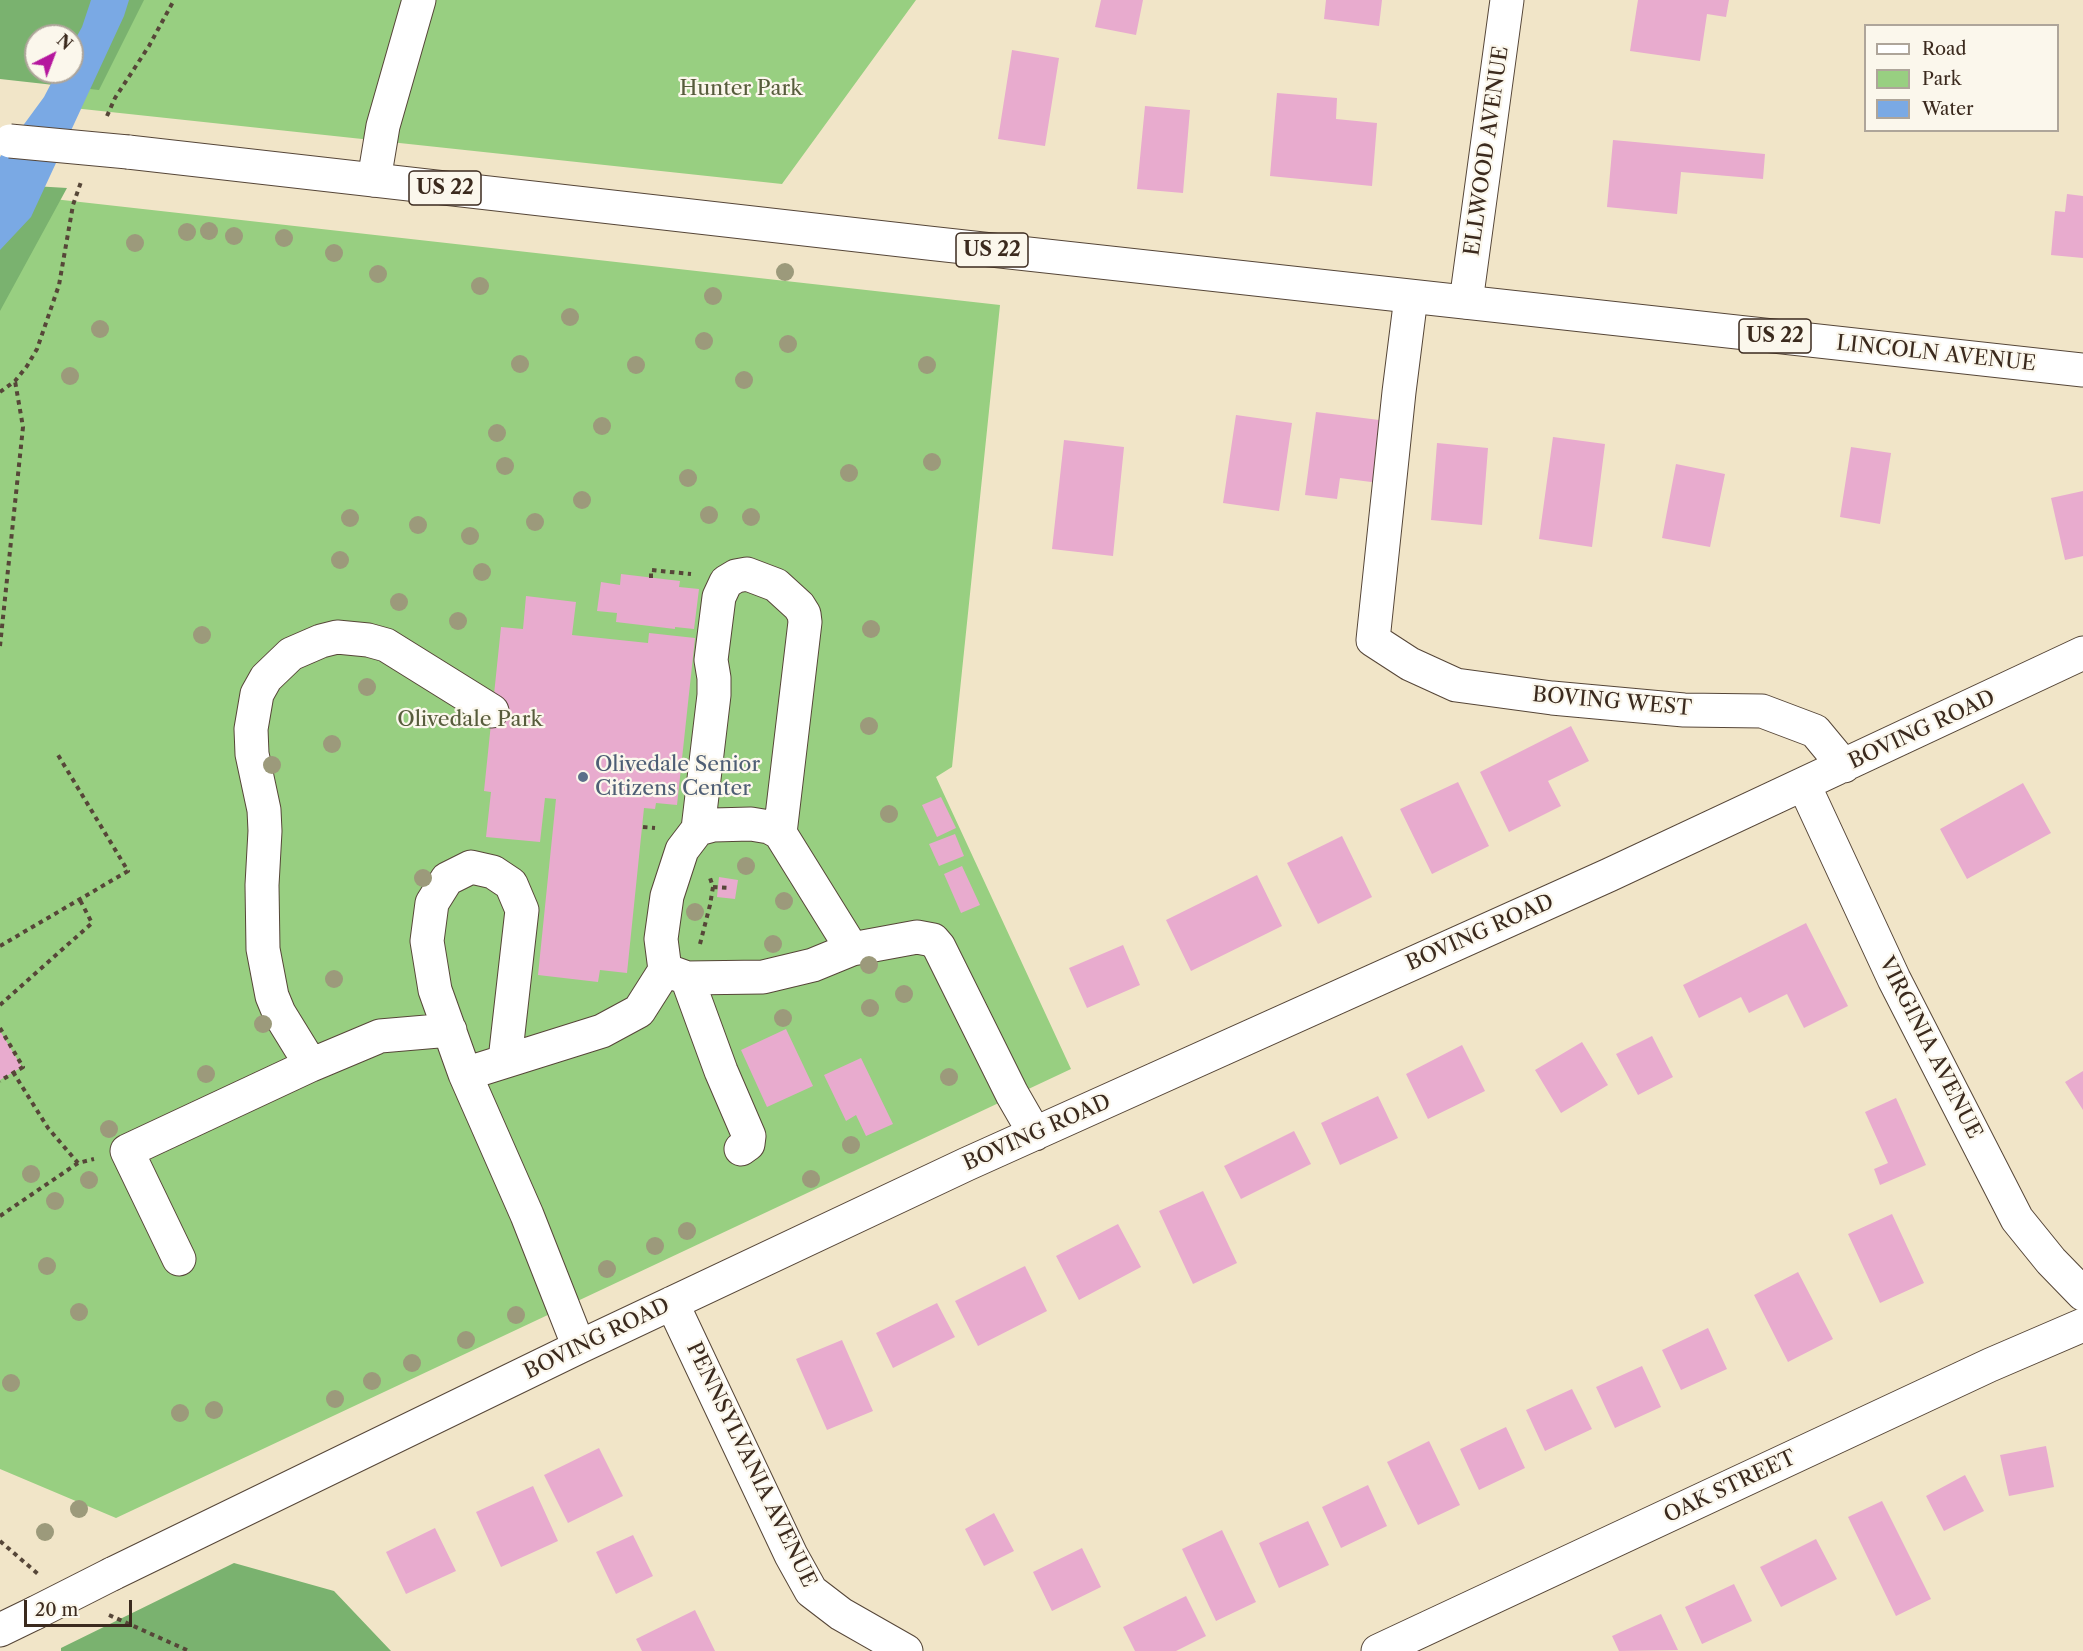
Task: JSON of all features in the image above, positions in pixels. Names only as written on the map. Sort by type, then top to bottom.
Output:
[{"type":"street","points":[[374,180],[383,126],[419,0]]},
{"type":"street","name":"ELLWOOD AVENUE","points":[[1466,302],[1507,0]]},
{"type":"street","name":"US 22","points":[[5,140],[1466,302]]},
{"type":"street","name":"BOVING WEST","points":[[1411,297],[1373,640],[1410,664],[1456,686],[1552,698],[1684,710],[1762,711],[1815,731],[1844,766]]},
{"type":"street","name":"LINCOLN AVENUE","points":[[1466,302],[2083,370]]},
{"type":"street","points":[[741,1149],[748,1144],[748,1136],[661,939],[667,896],[682,850],[698,829],[714,695],[711,655],[719,597],[726,582],[736,576],[747,574],[776,585],[799,606],[804,614],[805,622],[780,833]]},
{"type":"street","points":[[311,1065],[279,1013],[272,996],[263,949],[264,810],[252,753],[251,729],[257,694],[266,678],[291,654],[337,637],[368,640],[386,645],[492,711]]},
{"type":"street","name":"BOVING ROAD","points":[[0,1630],[579,1347],[967,1164],[1609,875],[2083,653]]},
{"type":"street","name":"VIRGINIA AVENUE","points":[[1804,785],[1894,979],[2018,1219],[2051,1261],[2083,1294]]},
{"type":"street","points":[[698,829],[713,825],[751,824],[769,827],[780,833],[852,948]]},
{"type":"street","points":[[505,1060],[522,910],[511,884],[494,872],[471,867],[447,879],[432,903],[427,941],[435,990],[465,1074],[527,1215],[579,1347]]},
{"type":"street","points":[[465,1074],[602,1031],[639,1011],[676,974],[763,977],[813,965],[852,948],[917,937],[933,940],[939,946],[1035,1134]]},
{"type":"street","points":[[179,1259],[127,1151],[311,1065],[380,1036],[450,1030]]},
{"type":"street","name":"PENNSYLVANIA AVENUE","points":[[672,1303],[791,1555],[811,1590],[840,1614],[906,1651]]},
{"type":"street","name":"OAK STREET","points":[[1378,1651],[1990,1365],[2083,1325]]},
{"type":"path","points":[[103,126],[116,98],[149,46],[174,0]]},
{"type":"path","points":[[0,392],[15,381],[37,349],[58,285],[73,204],[83,174]]},
{"type":"path","points":[[0,646],[23,427],[15,381]]},
{"type":"path","points":[[651,578],[651,570],[705,576],[726,582]]},
{"type":"path","points":[[0,946],[128,872],[91,814],[58,755]]},
{"type":"path","points":[[713,887],[730,888]]},
{"type":"path","points":[[0,1005],[92,923],[80,900]]},
{"type":"path","points":[[0,1028],[23,1068],[0,1081]]},
{"type":"path","points":[[0,1216],[78,1164],[48,1128],[13,1073]]},
{"type":"green space","points":[[0,0],[144,0],[99,90],[45,84],[84,84],[84,24],[24,24],[24,82],[0,79]]},
{"type":"green space","name":"Hunter Park","points":[[106,0],[916,0],[782,184],[73,108],[80,84],[84,84],[84,72]]},
{"type":"green space","points":[[0,184],[67,188],[0,311]]},
{"type":"green space","name":"Olivedale Park","points":[[0,193],[1000,305],[952,767],[936,777],[1071,1069],[116,1518],[0,1469]]},
{"type":"green space","points":[[234,1563],[334,1591],[391,1651],[61,1651],[61,1648]]},
{"type":"water","points":[[91,0],[129,0],[124,16],[31,217],[0,250],[0,157],[44,97],[51,84],[84,84],[83,24]]},
{"type":"building","points":[[1101,0],[1143,0],[1136,35],[1095,27]]},
{"type":"building","points":[[1326,0],[1382,0],[1379,26],[1324,19]]},
{"type":"building","points":[[1638,0],[1729,0],[1726,17],[1707,14],[1700,61],[1630,51]]},
{"type":"building","points":[[1012,50],[1059,58],[1045,146],[998,139]]},
{"type":"building","points":[[1277,93],[1337,98],[1336,119],[1377,123],[1372,186],[1270,176]]},
{"type":"building","points":[[1145,106],[1190,110],[1183,193],[1137,189]]},
{"type":"building","points":[[1613,140],[1765,154],[1763,179],[1681,172],[1677,214],[1607,207]]},
{"type":"building","points":[[2067,194],[2083,196],[2083,258],[2051,255],[2055,211],[2065,212]]},
{"type":"building","points":[[1316,412],[1387,421],[1379,483],[1340,478],[1337,499],[1305,495]]},
{"type":"building","points":[[1236,415],[1292,423],[1279,511],[1223,503]]},
{"type":"building","points":[[1553,437],[1605,444],[1592,547],[1539,539]]},
{"type":"building","points":[[1064,440],[1124,447],[1113,556],[1052,549]]},
{"type":"building","points":[[1437,443],[1488,448],[1482,525],[1431,520]]},
{"type":"building","points":[[1851,447],[1891,453],[1880,524],[1840,517]]},
{"type":"building","points":[[1676,464],[1725,474],[1710,547],[1662,538]]},
{"type":"building","points":[[2083,491],[2083,556],[2065,560],[2051,498]]},
{"type":"building","points":[[621,574],[680,581],[679,587],[699,589],[694,629],[616,622],[617,613],[597,611],[601,582],[620,585]]},
{"type":"building","name":"Olivedale Senior Citizens Center","points":[[526,596],[576,602],[572,635],[648,643],[649,633],[695,638],[677,805],[656,803],[655,809],[644,808],[627,973],[600,970],[598,982],[538,975],[556,799],[545,798],[540,842],[486,837],[491,792],[484,791],[501,627],[523,629]]},
{"type":"building","points":[[1571,726],[1589,761],[1548,781],[1561,806],[1509,832],[1480,772]]},
{"type":"building","points":[[1458,782],[1489,846],[1432,874],[1400,809]]},
{"type":"building","points":[[2023,783],[2051,833],[1967,879],[1940,829]]},
{"type":"building","points":[[941,797],[956,828],[937,837],[922,805]]},
{"type":"building","points":[[955,834],[964,856],[939,866],[929,844]]},
{"type":"building","points":[[1342,836],[1372,897],[1318,924],[1287,863]]},
{"type":"building","points":[[962,866],[980,905],[961,913],[944,874]]},
{"type":"building","points":[[1257,875],[1282,926],[1191,971],[1166,920]]},
{"type":"building","points":[[719,877],[738,880],[735,899],[717,897]]},
{"type":"building","points":[[1806,923],[1848,1006],[1804,1028],[1787,994],[1749,1013],[1741,997],[1699,1018],[1683,985]]},
{"type":"building","points":[[1123,945],[1140,985],[1087,1008],[1069,968]]},
{"type":"building","points":[[786,1029],[813,1086],[767,1107],[741,1050]]},
{"type":"building","points":[[0,1031],[22,1067],[0,1080]]},
{"type":"building","points":[[1652,1036],[1673,1077],[1638,1095],[1616,1054]]},
{"type":"building","points":[[1582,1042],[1608,1085],[1561,1113],[1535,1070]]},
{"type":"building","points":[[1462,1045],[1485,1091],[1428,1119],[1406,1074]]},
{"type":"building","points":[[861,1058],[893,1124],[866,1136],[856,1115],[846,1121],[824,1075]]},
{"type":"building","points":[[2083,1071],[2083,1110],[2065,1082]]},
{"type":"building","points":[[1378,1096],[1398,1138],[1340,1165],[1321,1123]]},
{"type":"building","points":[[1896,1098],[1926,1165],[1880,1185],[1874,1169],[1888,1163],[1865,1112]]},
{"type":"building","points":[[1294,1131],[1311,1164],[1241,1199],[1224,1166]]},
{"type":"building","points":[[1203,1191],[1237,1263],[1193,1284],[1159,1211]]},
{"type":"building","points":[[1892,1214],[1924,1283],[1880,1303],[1848,1234]]},
{"type":"building","points":[[1118,1224],[1141,1267],[1079,1300],[1056,1256]]},
{"type":"building","points":[[1025,1266],[1047,1311],[978,1346],[955,1301]]},
{"type":"building","points":[[1798,1272],[1833,1339],[1788,1362],[1754,1295]]},
{"type":"building","points":[[937,1303],[955,1337],[893,1368],[876,1333]]},
{"type":"building","points":[[1708,1328],[1727,1369],[1681,1390],[1662,1350]]},
{"type":"building","points":[[842,1340],[873,1411],[827,1430],[796,1359]]},
{"type":"building","points":[[1642,1366],[1661,1407],[1615,1428],[1596,1387]]},
{"type":"building","points":[[1572,1389],[1592,1429],[1545,1451],[1526,1410]]},
{"type":"building","points":[[1506,1427],[1525,1468],[1479,1490],[1460,1449]]},
{"type":"building","points":[[1429,1441],[1460,1505],[1418,1525],[1387,1462]]},
{"type":"building","points":[[2046,1446],[2054,1487],[2009,1496],[2000,1455]]},
{"type":"building","points":[[599,1448],[623,1496],[568,1523],[544,1475]]},
{"type":"building","points":[[1965,1475],[1984,1511],[1944,1531],[1926,1496]]},
{"type":"building","points":[[1368,1485],[1387,1526],[1341,1548],[1322,1507]]},
{"type":"building","points":[[533,1486],[558,1541],[501,1567],[476,1512]]},
{"type":"building","points":[[1882,1501],[1931,1599],[1896,1616],[1848,1517]]},
{"type":"building","points":[[994,1513],[1014,1551],[984,1566],[965,1529]]},
{"type":"building","points":[[1308,1521],[1329,1565],[1279,1588],[1259,1543]]},
{"type":"building","points":[[435,1528],[456,1571],[406,1594],[386,1552]]},
{"type":"building","points":[[1222,1530],[1256,1602],[1216,1621],[1182,1549]]},
{"type":"building","points":[[633,1535],[653,1576],[616,1594],[596,1552]]},
{"type":"building","points":[[1816,1539],[1837,1579],[1781,1607],[1760,1567]]},
{"type":"building","points":[[1082,1548],[1101,1587],[1052,1611],[1033,1572]]},
{"type":"building","points":[[1734,1584],[1752,1621],[1702,1644],[1685,1607]]},
{"type":"building","points":[[1186,1596],[1206,1636],[1176,1651],[1135,1651],[1123,1627]]},
{"type":"building","points":[[695,1610],[715,1651],[642,1651],[636,1639]]},
{"type":"building","points":[[1661,1614],[1678,1650],[1619,1651],[1612,1636]]},
{"type":"place","name":"Olivedale Senior Citizens Center","points":[[583,777]]}]
